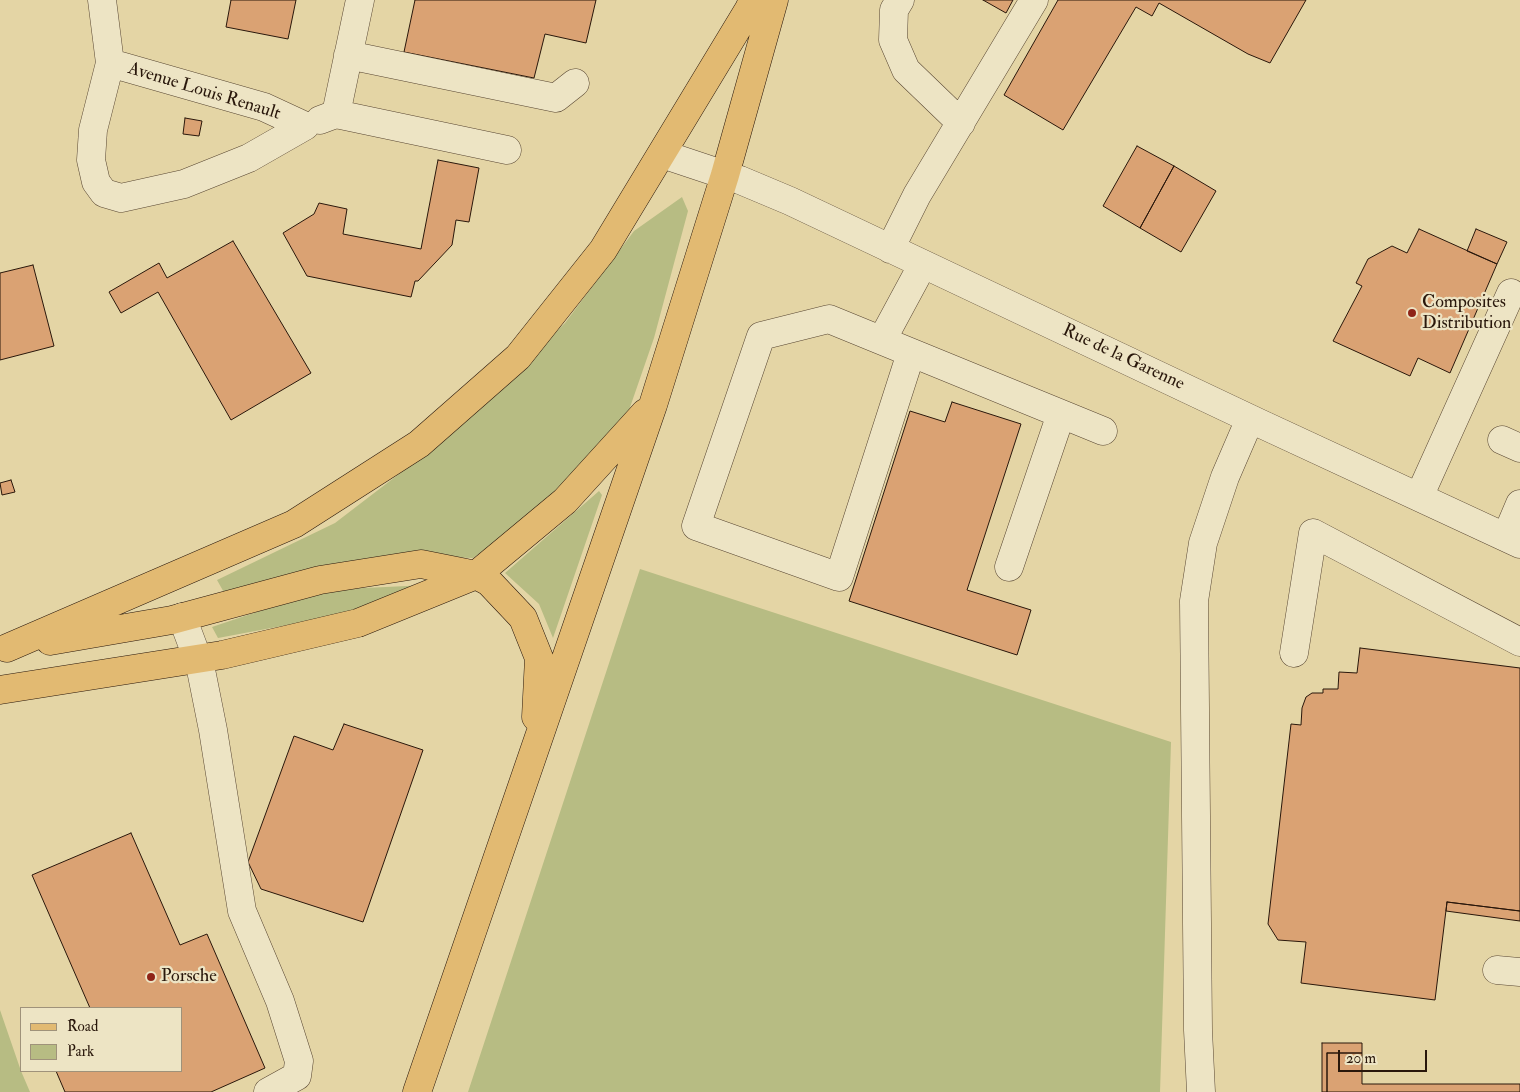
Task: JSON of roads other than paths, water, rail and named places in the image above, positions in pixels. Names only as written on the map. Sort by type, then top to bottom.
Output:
[{"type":"main road","points":[[3,649],[294,524],[419,444],[518,357],[603,250],[750,9],[753,0]]},
{"type":"main road","points":[[417,1092],[653,404],[725,175],[774,0]]},
{"type":"main road","points":[[0,690],[222,655],[358,623],[476,575],[565,501],[653,404]]},
{"type":"main road","points":[[3,649],[182,617],[320,580],[421,564],[476,575],[489,582],[524,618],[539,658],[537,712],[515,806]]},
{"type":"street","name":"Avenue Louis Renault","points":[[102,0],[110,63],[93,130],[91,160],[96,182],[104,193],[121,198],[184,184],[248,158],[305,126]]},
{"type":"street","points":[[336,114],[360,0]]},
{"type":"street","points":[[900,0],[894,10],[893,40],[906,70],[961,123]]},
{"type":"street","points":[[890,249],[917,195],[1034,0]]},
{"type":"street","points":[[348,55],[556,98],[575,83]]},
{"type":"street","name":"Avenue Louis Renault","points":[[110,63],[264,107],[305,126]]},
{"type":"street","points":[[305,126],[336,114],[507,150]]},
{"type":"street","name":"Rue de la Garenne","points":[[662,154],[725,175],[790,201],[1250,419],[1513,540]]},
{"type":"street","points":[[882,340],[923,264]]},
{"type":"street","points":[[1419,497],[1511,292]]},
{"type":"street","points":[[911,353],[839,577],[696,526],[761,336],[829,318],[1103,431]]},
{"type":"street","points":[[1009,567],[1061,414]]},
{"type":"street","points":[[1201,1092],[1198,1030],[1194,601],[1203,543],[1225,477],[1250,419]]},
{"type":"street","points":[[1513,540],[1520,504]]},
{"type":"street","points":[[1294,653],[1313,533],[1520,642]]},
{"type":"street","points":[[182,617],[199,658],[213,730],[242,911],[280,1001],[299,1061],[297,1076],[268,1092]]},
{"type":"place","name":"Composites Distribution","points":[[1412,313]]},
{"type":"place","name":"Porsche","points":[[151,977]]}]
